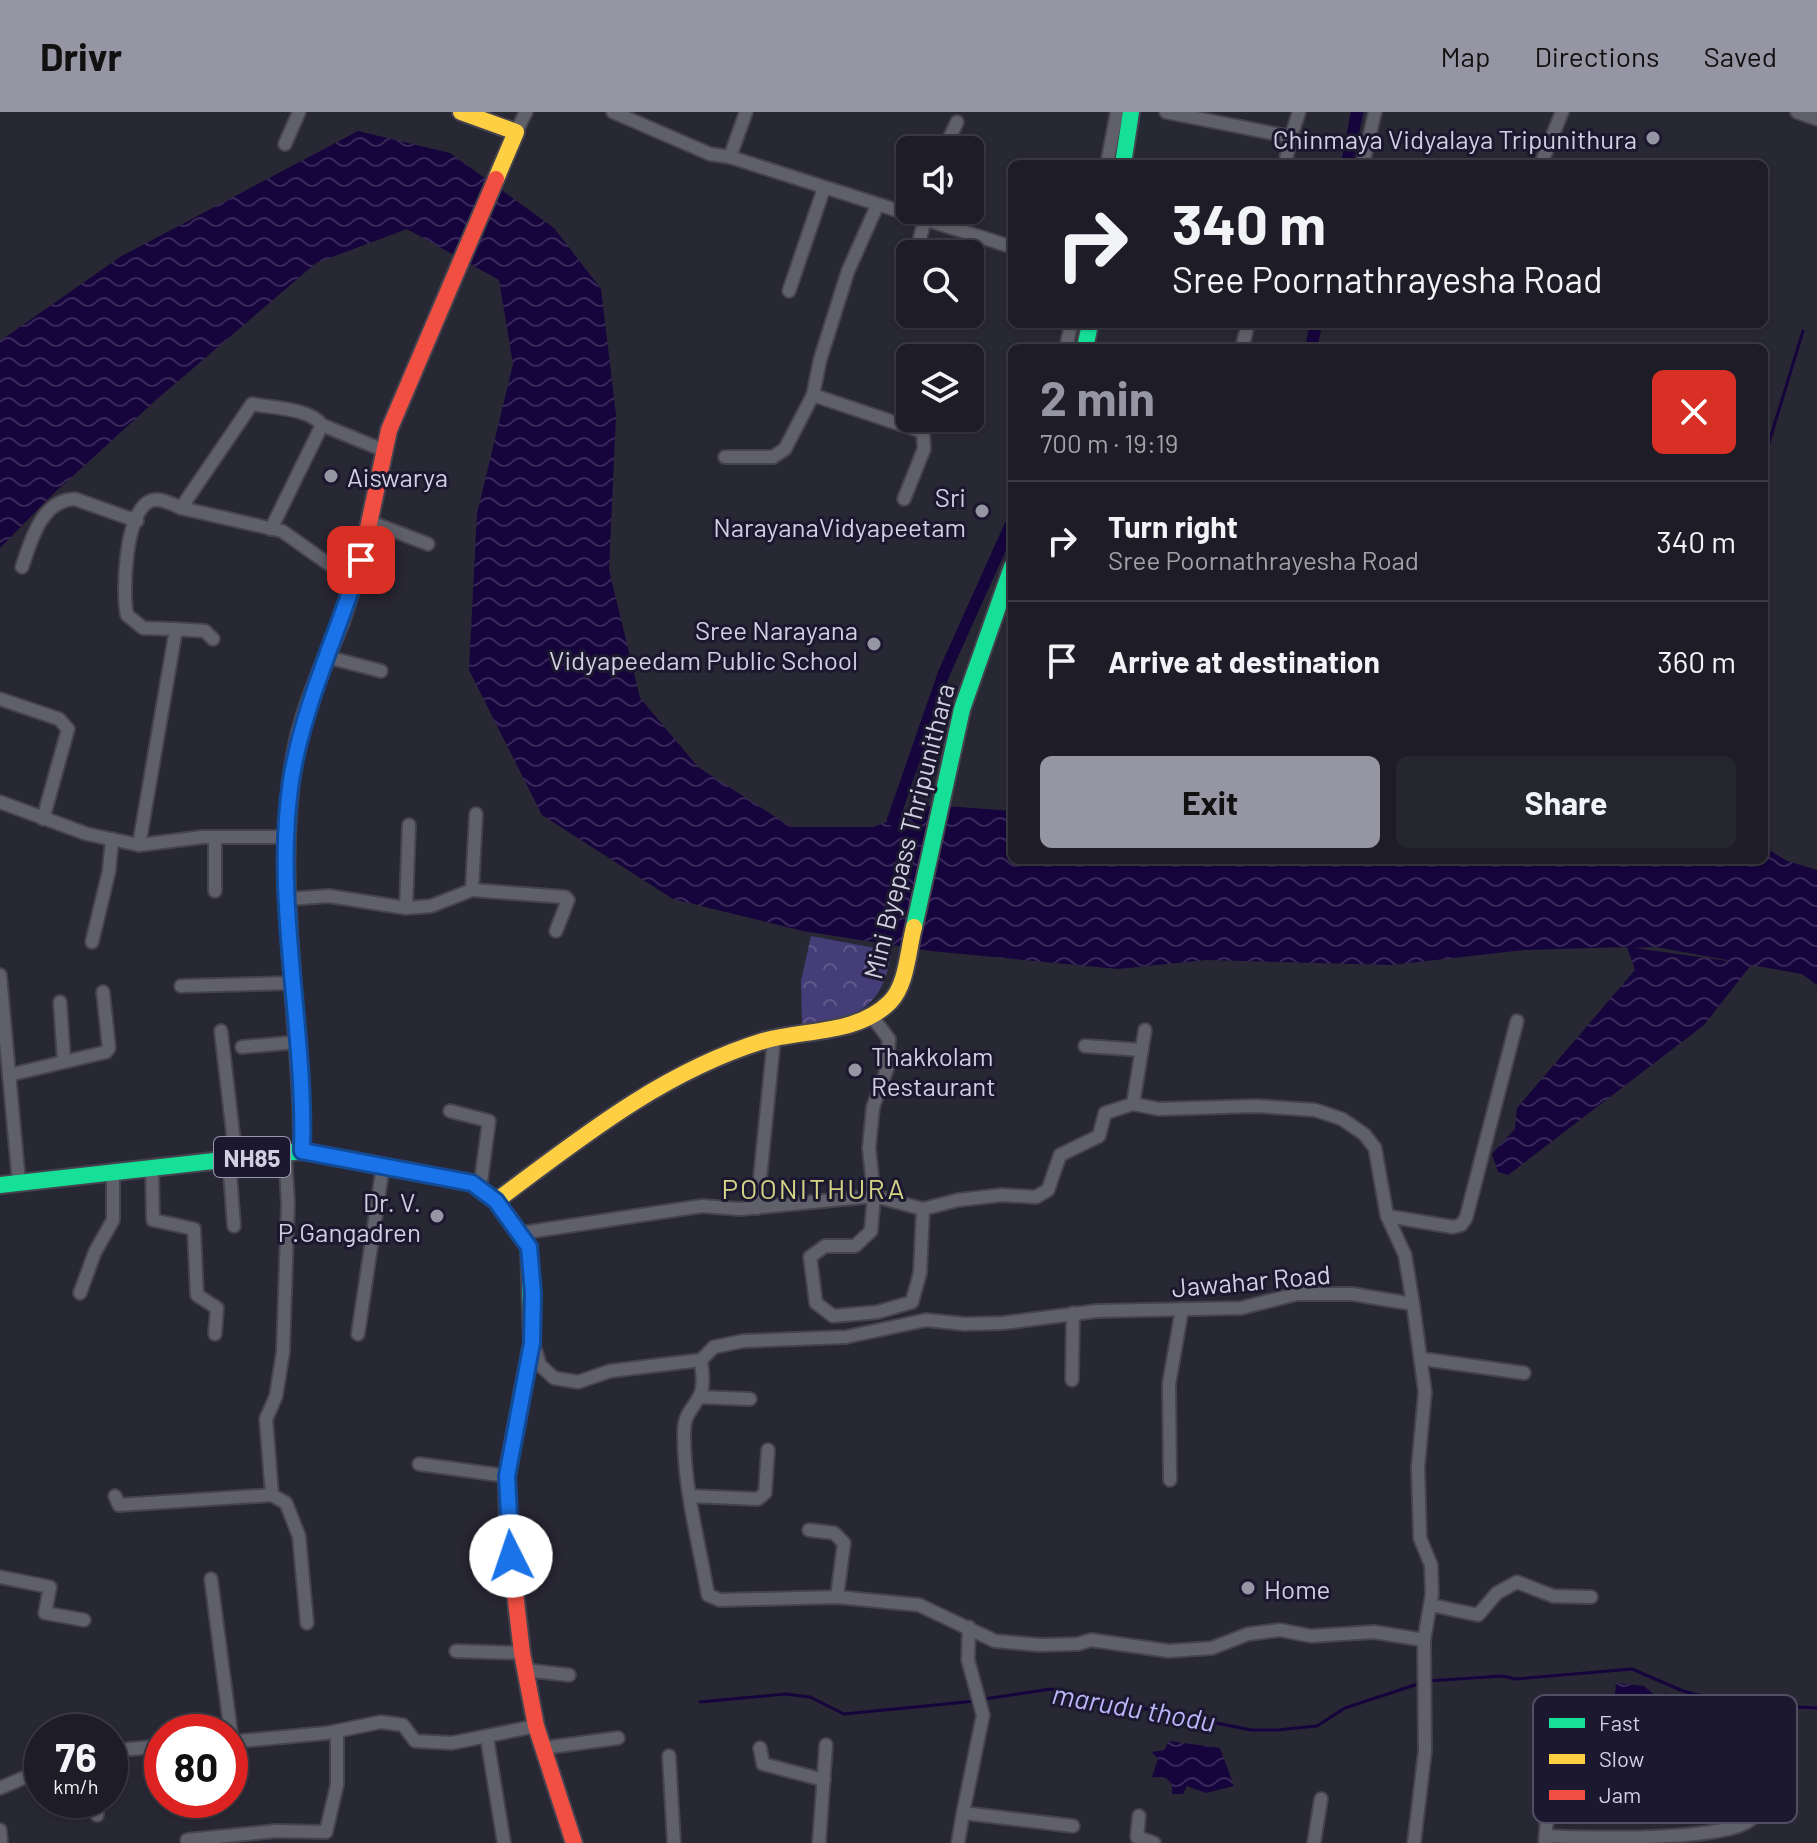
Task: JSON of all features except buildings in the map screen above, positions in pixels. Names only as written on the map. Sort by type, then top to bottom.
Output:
[{"type":"main road","points":[[293,1152],[298,1042],[288,899],[288,837],[295,759],[354,582],[383,450],[516,132],[461,112]]},
{"type":"main road","points":[[1124,160],[1131,112]]},
{"type":"main road","name":"Mini Byepass Thripunithara","points":[[496,1201],[569,1144],[696,1065],[774,1039],[855,1023],[891,1001],[902,975],[961,712],[975,662],[1008,577]]},
{"type":"main road","name":"NH85","points":[[0,1185],[293,1152],[383,1166],[480,1188],[496,1201],[529,1247],[532,1278],[532,1343],[507,1476],[508,1532],[524,1661],[536,1726],[574,1843]]},
{"type":"street","points":[[285,144],[299,112]]},
{"type":"street","points":[[516,132],[526,112]]},
{"type":"street","points":[[613,112],[710,154],[730,157],[877,206],[896,209]]},
{"type":"street","points":[[730,157],[746,112]]},
{"type":"street","points":[[1108,160],[1117,112]]},
{"type":"street","points":[[1166,112],[1291,137]]},
{"type":"street","points":[[1286,160],[1299,112]]},
{"type":"street","points":[[1364,160],[1375,112]]},
{"type":"street","points":[[1543,160],[1562,112]]},
{"type":"street","points":[[1797,112],[1817,119]]},
{"type":"street","points":[[950,136],[957,122]]},
{"type":"street","points":[[789,291],[824,188]]},
{"type":"street","points":[[725,457],[773,457],[785,449],[813,395],[820,360],[848,271],[877,206]]},
{"type":"street","points":[[952,224],[1008,245]]},
{"type":"street","points":[[1067,344],[1070,328]]},
{"type":"street","points":[[813,395],[923,432],[924,449],[904,499]]},
{"type":"street","points":[[181,508],[252,404],[318,419],[322,425],[383,450]]},
{"type":"street","points":[[271,529],[322,425]]},
{"type":"street","points":[[22,567],[44,517],[66,499],[75,499],[137,521]]},
{"type":"street","points":[[213,639],[205,631],[143,628],[127,615],[125,575],[137,521],[150,501],[161,500],[181,508],[282,531],[354,582]]},
{"type":"street","points":[[368,521],[428,544]]},
{"type":"street","points":[[139,845],[174,629]]},
{"type":"street","points":[[327,657],[381,671]]},
{"type":"street","points":[[0,699],[59,719],[68,729],[43,819]]},
{"type":"street","points":[[0,802],[43,819],[139,845],[215,837],[288,837]]},
{"type":"street","points":[[472,890],[476,814]]},
{"type":"street","points":[[406,908],[409,825]]},
{"type":"street","points":[[215,837],[215,891]]},
{"type":"street","points":[[92,942],[109,871],[112,839]]},
{"type":"street","points":[[288,899],[329,896],[406,908],[431,906],[472,890],[567,898],[556,931]]},
{"type":"street","points":[[0,975],[19,1183]]},
{"type":"street","points":[[181,986],[295,983]]},
{"type":"street","points":[[9,1075],[106,1052],[109,1048],[103,992]]},
{"type":"street","points":[[60,1002],[64,1061]]},
{"type":"street","points":[[870,1014],[889,1039],[887,1069],[873,1107],[869,1148],[874,1196],[871,1231],[855,1246],[825,1246],[810,1257],[816,1303],[833,1316],[878,1312],[912,1302],[920,1273],[923,1209]]},
{"type":"street","points":[[1387,1216],[1453,1227],[1461,1225],[1466,1218],[1517,1021]]},
{"type":"street","points":[[1133,1104],[1145,1030]]},
{"type":"street","points":[[221,1031],[232,1159],[234,1226]]},
{"type":"street","points":[[757,1208],[774,1039]]},
{"type":"street","points":[[242,1047],[298,1042]]},
{"type":"street","points":[[1085,1046],[1142,1050]]},
{"type":"street","points":[[521,1233],[702,1206],[757,1208],[874,1196],[923,1209],[958,1200],[1002,1195],[1036,1197],[1048,1190],[1060,1155],[1099,1136],[1105,1113],[1133,1104],[1159,1109],[1256,1106],[1329,1113],[1364,1134],[1375,1148],[1387,1216],[1405,1255],[1423,1359],[1424,1428],[1418,1467],[1420,1538],[1431,1565],[1431,1605],[1424,1640],[1425,1751],[1414,1843]]},
{"type":"street","points":[[450,1111],[488,1119],[480,1188]]},
{"type":"street","points":[[272,1495],[266,1419],[276,1396],[283,1352],[288,1203],[293,1152]]},
{"type":"street","points":[[358,1334],[383,1166]]},
{"type":"street","points":[[152,1168],[153,1220],[194,1229],[197,1295],[217,1308],[215,1334]]},
{"type":"street","points":[[80,1293],[95,1252],[113,1220],[113,1173]]},
{"type":"street","name":"Jawahar Road","points":[[532,1343],[540,1365],[554,1378],[578,1382],[610,1371],[701,1360],[714,1347],[743,1341],[846,1337],[926,1320],[1003,1323],[1073,1313],[1241,1308],[1297,1294],[1352,1294],[1413,1304]]},
{"type":"street","points":[[1170,1480],[1169,1384],[1182,1309]]},
{"type":"street","points":[[1072,1380],[1073,1313]]},
{"type":"street","points":[[1423,1359],[1524,1373]]},
{"type":"street","points":[[701,1360],[703,1384],[699,1397],[688,1407],[684,1434],[690,1496],[708,1595],[720,1600],[837,1597],[919,1605],[995,1641],[1040,1645],[1078,1644],[1091,1640],[1169,1651],[1212,1648],[1248,1634],[1280,1630],[1311,1636],[1374,1632],[1424,1640]]},
{"type":"street","points":[[699,1397],[750,1399]]},
{"type":"street","points":[[690,1496],[758,1499],[765,1493],[768,1450]]},
{"type":"street","points":[[419,1464],[507,1476]]},
{"type":"street","points":[[115,1496],[119,1505],[272,1495],[286,1503],[299,1536],[307,1623]]},
{"type":"street","points":[[809,1530],[834,1533],[844,1543],[837,1597]]},
{"type":"street","points":[[0,1577],[50,1587],[45,1613],[84,1620]]},
{"type":"street","points":[[211,1579],[228,1714]]},
{"type":"street","points":[[1431,1605],[1478,1615],[1497,1593],[1517,1582],[1553,1596],[1591,1597]]},
{"type":"street","points":[[958,1843],[983,1715],[968,1660],[969,1627]]},
{"type":"street","points":[[456,1651],[524,1661],[569,1675]]},
{"type":"street","points":[[248,1740],[337,1731],[381,1722],[403,1725],[415,1741],[452,1743],[536,1726]]},
{"type":"street","points":[[187,1840],[276,1831],[326,1837],[337,1785],[337,1731]]},
{"type":"street","points":[[487,1738],[504,1843]]},
{"type":"street","points":[[543,1748],[618,1738]]},
{"type":"street","points":[[819,1843],[826,1745]]},
{"type":"street","points":[[760,1748],[763,1764],[772,1769],[824,1780]]},
{"type":"street","points":[[669,1756],[674,1843]]},
{"type":"street","points":[[0,1788],[24,1778]]},
{"type":"street","points":[[1314,1843],[1321,1799]]},
{"type":"street","points":[[963,1813],[1073,1826]]},
{"type":"street","points":[[1139,1816],[1137,1837],[1154,1843]]},
{"type":"street","points":[[1546,1840],[1674,1842],[1739,1833],[1751,1823]]},
{"type":"street","points":[[0,1830],[1,1843]]},
{"type":"green space","points":[[811,936],[891,951],[882,985],[864,1007],[838,1019],[802,1025],[801,981]]},
{"type":"water","points":[[358,131],[450,153],[554,228],[601,289],[616,415],[609,570],[640,698],[698,767],[791,827],[873,827],[933,805],[1008,811],[1008,864],[1768,864],[1768,849],[1787,861],[1817,870],[1817,985],[1802,974],[1751,965],[1704,1025],[1508,1175],[1498,1172],[1492,1154],[1515,1129],[1517,1108],[1635,970],[1627,947],[1524,950],[1391,965],[1206,960],[1118,969],[931,951],[803,931],[673,899],[542,815],[469,670],[477,514],[513,364],[499,280],[407,229],[316,263],[156,400],[51,496],[0,548],[0,341],[120,257]],"holes":[[[1656,947],[1728,961],[1634,948]]]},
{"type":"water","points":[[1616,1683],[1644,1686],[1655,1695],[1615,1695]]},
{"type":"water","points":[[1169,1741],[1220,1748],[1234,1786],[1206,1793],[1187,1786],[1183,1794],[1172,1794],[1172,1784],[1166,1778],[1152,1777],[1158,1759],[1152,1752],[1164,1750]]},
{"type":"waterway","points":[[1348,160],[1357,112]]},
{"type":"waterway","points":[[1312,344],[1315,328]]},
{"type":"waterway","points":[[1768,446],[1803,331]]},
{"type":"waterway","points":[[893,820],[944,673],[1008,531]]},
{"type":"waterway","points":[[1428,1681],[1502,1676],[1516,1679],[1632,1669],[1699,1695]]},
{"type":"waterway","name":"marudu thodu","points":[[984,1699],[1051,1689],[1087,1702],[1131,1706],[1251,1730],[1277,1730],[1317,1726],[1345,1708],[1421,1683]]},
{"type":"waterway","name":"marudu thodu","points":[[700,1702],[785,1694],[810,1697],[844,1714],[976,1701]]},
{"type":"waterway","points":[[1797,1707],[1817,1708]]},
{"type":"traffic: fast","points":[[1124,160],[1131,112]]},
{"type":"traffic: fast","points":[[1086,344],[1089,328]]},
{"type":"traffic: fast","points":[[914,927],[962,709],[1008,578]]},
{"type":"traffic: fast","points":[[0,1185],[302,1151],[472,1183],[496,1201],[529,1247],[532,1343],[523,1390]]},
{"type":"traffic: slow","points":[[461,112],[516,132],[496,179]]},
{"type":"traffic: slow","points":[[302,1151],[290,955],[288,808],[302,725],[341,622]]},
{"type":"traffic: slow","points":[[496,1201],[623,1109],[690,1070],[763,1041],[846,1026],[877,1013],[896,995],[900,986],[914,927]]},
{"type":"traffic: jam","points":[[341,622],[361,561],[389,430],[496,179]]},
{"type":"traffic: jam","points":[[523,1390],[507,1476],[508,1532],[522,1653],[536,1726],[574,1843]]},
{"type":"place","name":"Chinmaya Vidyalaya Tripunithura","points":[[1653,138]]},
{"type":"place","name":"Aiswarya","points":[[331,476]]},
{"type":"place","name":"Sri NarayanaVidyapeetam","points":[[982,511]]},
{"type":"place","name":"Sree Narayana Vidyapeedam Public School","points":[[874,644]]},
{"type":"place","name":"Thakkolam Restaurant","points":[[855,1070]]},
{"type":"place","name":"Dr. V. P.Gangadren","points":[[437,1216]]},
{"type":"place","name":"Home","points":[[1248,1588]]},
{"type":"district","name":"POONITHURA","points":[[814,1188]]},
{"type":"route","points":[[361,560],[315,689],[291,782],[286,869],[303,1122],[302,1151],[472,1183],[496,1201],[529,1247],[533,1293],[532,1343],[507,1476],[511,1556]]}]
